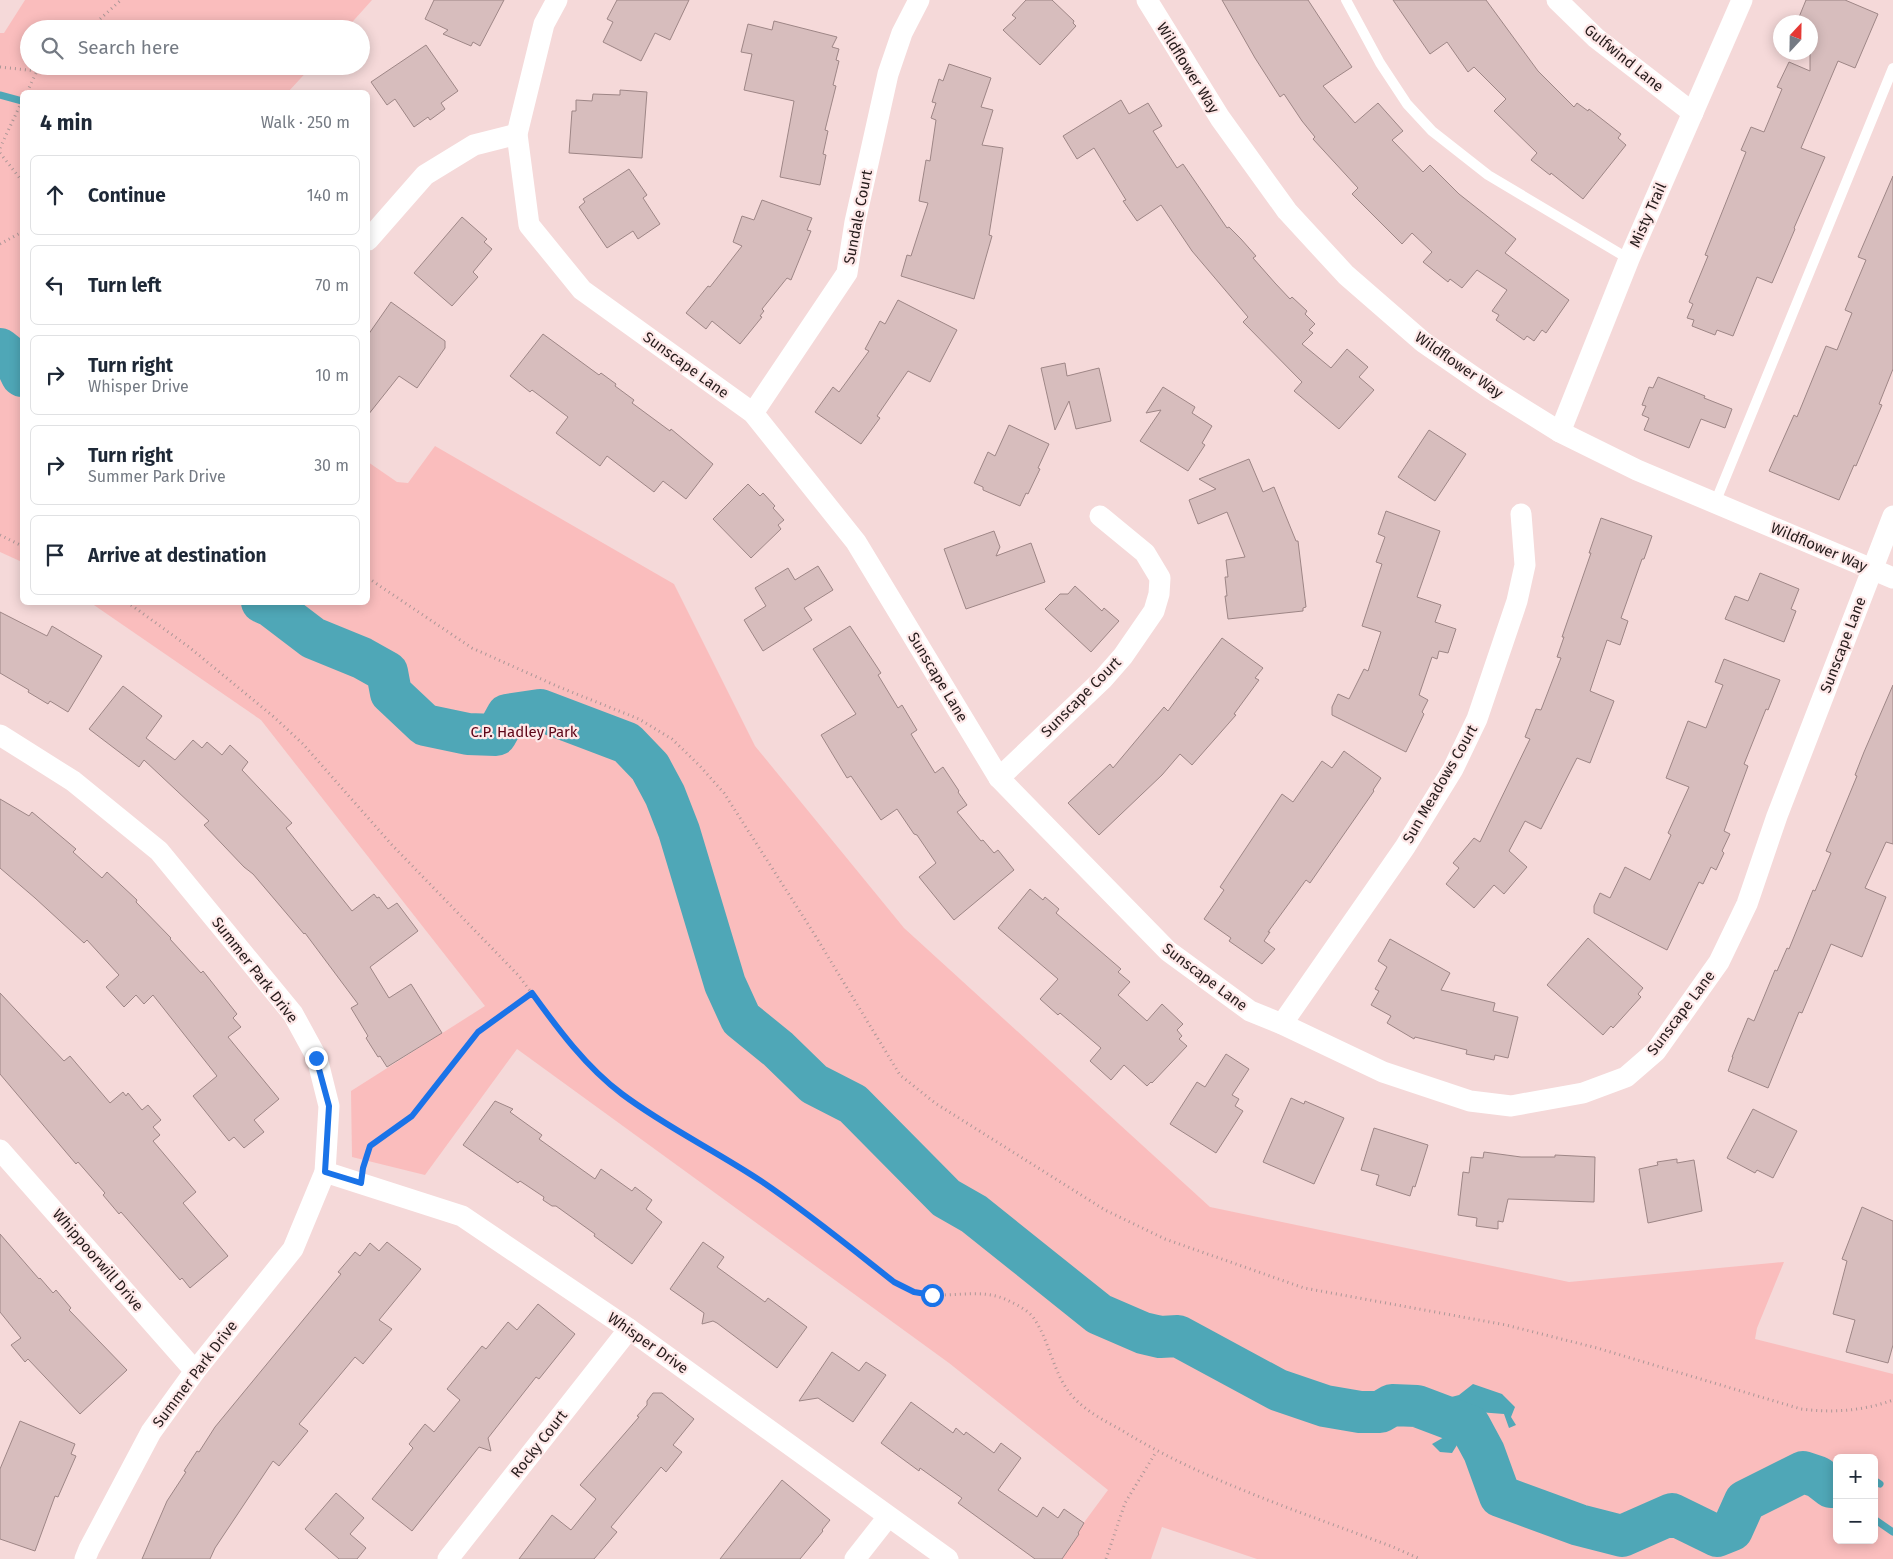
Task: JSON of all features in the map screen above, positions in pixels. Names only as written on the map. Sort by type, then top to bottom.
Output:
[{"type":"street","points":[[370,238],[425,175],[474,145],[517,134],[544,24],[557,0]]},
{"type":"street","name":"Sundale Court","points":[[753,413],[847,274],[855,222],[888,74],[902,33],[920,0]]},
{"type":"street","name":"Wildflower Way","points":[[1147,0],[1220,118],[1288,211],[1346,276],[1423,342],[1491,389],[1560,432],[1637,470],[1893,578]]},
{"type":"street","name":"Gulfwind Lane","points":[[1557,0],[1596,38],[1693,113]]},
{"type":"street","name":"Misty Trail","points":[[1560,432],[1629,259],[1742,0]]},
{"type":"street","name":"Sunscape Lane","points":[[517,134],[528,224],[582,290],[753,413],[856,542],[999,778],[1168,951],[1250,1011],[1282,1024],[1383,1072],[1470,1101],[1511,1106],[1583,1093],[1626,1077],[1656,1051],[1719,962],[1747,904],[1777,816],[1893,516]]},
{"type":"street","name":"Sun Meadows Court","points":[[1282,1024],[1404,847],[1453,769],[1477,719],[1516,600],[1525,565],[1521,514]]},
{"type":"street","name":"Sunscape Court","points":[[999,778],[1102,680],[1123,656],[1154,611],[1159,594],[1160,578],[1145,553],[1100,516]]},
{"type":"street","name":"Summer Park Drive","points":[[0,735],[73,781],[159,851],[292,1014],[316,1058],[329,1106],[325,1172],[292,1249],[195,1371],[150,1432],[85,1559]]},
{"type":"street","name":"Whippoorwill Drive","points":[[0,1150],[195,1371]]},
{"type":"street","name":"Whisper Drive","points":[[325,1172],[462,1216],[629,1328],[948,1559]]},
{"type":"street","name":"Rocky Court","points":[[448,1559],[629,1328]]},
{"type":"street","points":[[854,1559],[888,1517]]},
{"type":"lane","points":[[1346,0],[1385,72],[1407,104],[1432,131],[1488,175],[1629,259]]},
{"type":"lane","points":[[1715,502],[1893,68]]},
{"type":"path","points":[[99,20],[121,0]]},
{"type":"path","points":[[0,67],[20,69]]},
{"type":"path","points":[[27,90],[35,75]]},
{"type":"path","points":[[0,148],[20,105]]},
{"type":"path","points":[[0,154],[20,179]]},
{"type":"path","points":[[0,244],[20,233]]},
{"type":"path","points":[[0,535],[20,545]]},
{"type":"path","points":[[370,579],[472,648],[639,719],[672,739],[700,766],[724,794],[765,856],[900,1075],[935,1103],[1104,1210],[1165,1239],[1304,1288],[1506,1324],[1597,1348],[1801,1409],[1824,1412],[1847,1410],[1893,1400]]},
{"type":"path","points":[[131,605],[189,647],[274,717],[303,744],[392,845],[519,976],[556,1027],[583,1058],[597,1073],[622,1094],[762,1181],[894,1282],[914,1292],[932,1295],[988,1294],[1010,1301],[1032,1315],[1047,1342],[1059,1376],[1075,1400],[1094,1414],[1156,1452],[1215,1478],[1394,1547],[1420,1559]]},
{"type":"path","points":[[361,1183],[363,1168],[370,1146],[412,1116],[478,1032],[532,993]]},
{"type":"path","points":[[1106,1559],[1125,1503],[1156,1452]]},
{"type":"green space","points":[[25,0],[372,0],[354,20],[20,20],[20,75],[304,75],[290,90],[20,90],[20,561],[0,552],[0,33],[4,33]]},
{"type":"green space","name":"C.P. Hadley Park","points":[[435,446],[674,584],[755,746],[904,928],[1210,1207],[1569,1282],[1784,1262],[1757,1328],[1755,1339],[1893,1374],[1893,1559],[1257,1559],[1162,1527],[1151,1559],[1057,1559],[1108,1490],[949,1363],[517,1049],[425,1175],[352,1157],[351,1091],[485,1006],[261,720],[94,605],[370,605],[370,463],[397,482],[408,483]]},
{"type":"water","points":[[1473,1384],[1502,1394],[1515,1407],[1511,1417],[1516,1425],[1509,1428],[1504,1414],[1478,1412],[1475,1423],[1489,1441],[1490,1454],[1484,1452],[1471,1435],[1462,1437],[1452,1453],[1440,1452],[1432,1444],[1453,1432],[1436,1412],[1440,1400],[1459,1395]]},
{"type":"building","points":[[434,0],[504,0],[480,46],[473,42],[471,46],[443,34],[448,30],[425,19]]},
{"type":"building","points":[[617,0],[689,0],[670,40],[655,33],[641,61],[603,42],[613,22],[607,19]]},
{"type":"building","points":[[1026,0],[1052,0],[1074,21],[1073,23],[1076,26],[1040,65],[1003,30],[1016,18],[1012,15]]},
{"type":"building","points":[[1222,0],[1308,0],[1352,67],[1323,86],[1355,123],[1378,103],[1403,131],[1392,140],[1423,172],[1430,165],[1459,194],[1516,239],[1505,253],[1569,300],[1546,333],[1542,330],[1534,341],[1527,336],[1524,340],[1496,320],[1499,315],[1492,311],[1507,290],[1477,270],[1462,288],[1450,279],[1448,282],[1423,262],[1432,252],[1412,233],[1402,244],[1352,194],[1358,188],[1313,139],[1315,137],[1284,94],[1280,97]]},
{"type":"building","points":[[1393,0],[1486,0],[1538,71],[1574,107],[1577,103],[1588,111],[1589,109],[1621,134],[1618,138],[1626,145],[1583,199],[1551,173],[1550,175],[1531,160],[1537,153],[1494,111],[1506,99],[1474,67],[1468,72],[1447,42],[1430,54]]},
{"type":"building","points":[[1806,0],[1845,0],[1878,14],[1855,68],[1838,61],[1801,148],[1825,157],[1772,283],[1757,277],[1733,336],[1717,330],[1715,335],[1692,326],[1694,320],[1687,318],[1693,304],[1689,302],[1708,256],[1705,255],[1746,152],[1741,150],[1751,127],[1764,132],[1782,89],[1777,87],[1789,62],[1810,71],[1810,60],[1818,60],[1818,15],[1800,15]]},
{"type":"building","points":[[774,21],[837,37],[832,47],[839,49],[836,60],[839,61],[833,85],[836,86],[825,130],[828,131],[823,154],[826,155],[820,185],[780,177],[794,101],[744,90],[752,54],[741,52],[748,24],[772,30]]},
{"type":"building","points":[[426,45],[458,91],[441,103],[445,109],[430,120],[428,117],[414,127],[395,99],[387,105],[371,82]]},
{"type":"building","points":[[949,64],[991,78],[981,107],[993,110],[982,145],[1003,148],[989,235],[992,236],[974,299],[901,276],[907,255],[911,256],[928,203],[919,201],[926,160],[930,161],[936,120],[931,118],[936,103],[932,102],[939,79],[943,81]]},
{"type":"building","points":[[620,90],[647,92],[642,158],[569,153],[572,111],[576,111],[576,100],[592,101],[593,94],[620,95]]},
{"type":"building","points":[[1121,100],[1129,114],[1148,103],[1162,126],[1153,131],[1177,168],[1183,164],[1227,228],[1229,227],[1241,239],[1256,256],[1253,258],[1290,299],[1292,297],[1307,311],[1305,314],[1315,324],[1309,330],[1313,333],[1302,344],[1331,368],[1347,349],[1368,367],[1359,377],[1374,390],[1339,429],[1294,391],[1302,382],[1243,322],[1248,317],[1192,251],[1161,205],[1137,221],[1123,201],[1126,200],[1094,148],[1077,159],[1063,136]]},
{"type":"building","points":[[629,169],[647,195],[643,198],[660,224],[638,239],[633,231],[607,248],[579,207],[585,202],[583,199]]},
{"type":"building","points":[[1893,176],[1893,369],[1879,404],[1882,405],[1839,500],[1769,471],[1794,415],[1797,417],[1826,346],[1837,350],[1852,313],[1845,310],[1866,260],[1858,257]]},
{"type":"building","points":[[762,200],[812,218],[807,230],[811,231],[791,280],[787,278],[762,309],[764,311],[760,316],[762,317],[740,344],[712,321],[706,329],[686,313],[708,286],[710,287],[742,246],[733,242],[742,216],[754,220]]},
{"type":"building","points":[[462,217],[487,239],[484,242],[492,249],[473,272],[478,277],[452,306],[414,273]]},
{"type":"building","points":[[898,300],[957,330],[930,382],[908,371],[877,416],[880,418],[861,444],[815,412],[833,387],[839,392],[869,351],[865,349],[880,321],[885,324]]},
{"type":"building","points":[[391,302],[445,341],[445,348],[417,388],[399,376],[370,412],[370,332]]},
{"type":"building","points":[[543,334],[599,375],[601,373],[616,384],[615,386],[634,400],[632,403],[670,431],[671,429],[713,464],[686,499],[663,481],[654,492],[607,456],[600,466],[556,433],[568,417],[532,390],[530,392],[510,376]]},
{"type":"building","points":[[1065,363],[1067,376],[1099,368],[1111,421],[1076,429],[1069,401],[1055,430],[1041,368]]},
{"type":"building","points":[[1658,377],[1732,409],[1725,428],[1701,419],[1689,448],[1644,430],[1649,418],[1642,415],[1646,406],[1642,405],[1649,387],[1653,388]]},
{"type":"building","points":[[1163,387],[1195,407],[1192,413],[1212,426],[1202,443],[1205,445],[1188,471],[1140,441],[1161,410],[1146,413]]},
{"type":"building","points":[[1009,425],[1049,444],[1038,468],[1040,469],[1020,506],[983,490],[983,487],[974,483],[988,452],[995,456]]},
{"type":"building","points":[[1429,430],[1466,454],[1435,501],[1398,477]]},
{"type":"building","points":[[1249,459],[1263,492],[1274,487],[1296,541],[1298,541],[1306,607],[1303,608],[1303,611],[1228,619],[1225,596],[1227,596],[1225,577],[1228,577],[1226,560],[1245,557],[1227,512],[1198,524],[1189,500],[1216,489],[1199,479]]},
{"type":"building","points":[[748,484],[760,496],[763,493],[784,520],[778,525],[781,529],[751,558],[713,519]]},
{"type":"building","points":[[1386,511],[1440,531],[1417,597],[1441,605],[1435,622],[1456,629],[1448,653],[1439,651],[1437,659],[1432,657],[1419,695],[1428,700],[1422,712],[1424,714],[1406,752],[1332,715],[1332,707],[1338,694],[1349,699],[1364,669],[1368,671],[1381,632],[1362,626],[1382,564],[1376,562],[1385,537],[1378,534]]},
{"type":"building","points":[[1601,518],[1652,536],[1621,618],[1628,621],[1620,645],[1607,640],[1590,691],[1614,701],[1590,763],[1577,758],[1541,829],[1525,821],[1509,851],[1527,867],[1504,894],[1494,885],[1474,908],[1446,884],[1459,868],[1453,863],[1474,838],[1480,842],[1530,739],[1525,737],[1536,709],[1541,710],[1561,658],[1557,657],[1564,637],[1562,637]]},
{"type":"building","points":[[994,531],[1000,547],[996,556],[1031,543],[1045,582],[966,609],[944,549]]},
{"type":"building","points":[[818,566],[833,590],[804,608],[812,620],[763,651],[744,620],[766,606],[755,588],[788,568],[795,580]]},
{"type":"building","points":[[1760,573],[1799,589],[1791,609],[1796,611],[1784,642],[1725,619],[1735,596],[1748,601]]},
{"type":"building","points":[[1075,586],[1102,611],[1104,608],[1119,621],[1091,652],[1045,609],[1060,594],[1068,594]]},
{"type":"building","points":[[0,612],[47,636],[52,626],[102,656],[68,712],[50,701],[48,704],[0,673]]},
{"type":"building","points":[[850,626],[881,673],[878,675],[898,708],[902,705],[917,730],[911,734],[935,773],[943,767],[959,791],[967,805],[957,812],[981,841],[983,840],[994,853],[998,850],[1014,870],[954,920],[919,877],[936,863],[917,835],[914,834],[897,809],[881,820],[851,776],[847,778],[821,735],[856,714],[813,649]]},
{"type":"building","points":[[1222,638],[1263,668],[1255,678],[1259,680],[1234,714],[1236,715],[1192,765],[1180,754],[1162,775],[1099,835],[1068,803],[1110,764],[1113,768],[1164,707],[1168,711]]},
{"type":"building","points":[[1724,659],[1780,680],[1744,764],[1748,766],[1724,831],[1730,834],[1722,851],[1724,853],[1716,870],[1711,867],[1703,884],[1699,882],[1667,950],[1594,913],[1594,906],[1600,893],[1610,898],[1625,867],[1650,880],[1671,835],[1668,833],[1689,787],[1666,778],[1688,721],[1706,728],[1723,685],[1715,682]]},
{"type":"building","points":[[1893,685],[1893,844],[1886,842],[1865,888],[1886,897],[1862,957],[1831,944],[1802,1013],[1799,1012],[1768,1088],[1728,1071],[1732,1057],[1748,1018],[1754,1021],[1775,970],[1777,971],[1787,948],[1789,949],[1813,890],[1815,891],[1831,853],[1826,851],[1857,776],[1855,775],[1864,752]]},
{"type":"building","points":[[123,686],[162,716],[146,738],[175,760],[193,740],[202,748],[207,742],[222,755],[230,745],[248,762],[242,770],[292,823],[286,828],[352,911],[374,894],[377,898],[379,897],[388,909],[397,903],[418,931],[370,967],[389,998],[411,984],[442,1033],[387,1067],[366,1038],[368,1036],[351,1008],[358,1004],[305,933],[253,874],[204,825],[209,821],[144,760],[139,767],[89,729]]},
{"type":"building","points":[[1344,751],[1381,778],[1310,883],[1306,880],[1268,932],[1270,932],[1264,941],[1275,949],[1262,964],[1229,941],[1231,938],[1204,919],[1224,890],[1220,887],[1282,794],[1293,802],[1322,761],[1332,768]]},
{"type":"building","points":[[0,799],[29,816],[32,812],[76,849],[73,852],[102,878],[107,872],[137,900],[136,902],[171,938],[201,973],[203,971],[237,1014],[233,1018],[241,1027],[228,1037],[279,1099],[254,1120],[264,1132],[244,1148],[234,1137],[229,1141],[193,1096],[217,1076],[153,995],[144,1004],[136,995],[124,1007],[106,987],[119,975],[87,940],[84,943],[0,868]]},
{"type":"building","points":[[1030,889],[1043,900],[1045,897],[1059,909],[1056,913],[1121,969],[1118,972],[1130,982],[1118,995],[1147,1021],[1162,1004],[1183,1024],[1177,1030],[1182,1036],[1179,1039],[1187,1046],[1152,1083],[1147,1086],[1124,1065],[1111,1080],[1090,1061],[1101,1048],[1060,1013],[1058,1015],[1040,999],[1058,979],[998,928]]},
{"type":"building","points":[[1588,938],[1643,988],[1638,994],[1641,997],[1613,1028],[1611,1026],[1603,1035],[1547,985]]},
{"type":"building","points":[[1390,939],[1450,973],[1441,990],[1495,1003],[1493,1011],[1518,1017],[1508,1058],[1495,1055],[1494,1060],[1466,1054],[1467,1050],[1415,1037],[1414,1039],[1387,1023],[1391,1016],[1371,1005],[1379,991],[1375,989],[1387,967],[1378,961]]},
{"type":"building","points":[[0,993],[64,1061],[70,1056],[110,1103],[123,1092],[126,1096],[128,1093],[142,1110],[148,1105],[161,1120],[153,1127],[160,1135],[153,1141],[196,1192],[183,1203],[228,1256],[190,1288],[182,1278],[180,1280],[121,1212],[119,1214],[103,1195],[105,1193],[78,1162],[76,1164],[0,1074]]},
{"type":"building","points":[[1226,1054],[1249,1069],[1232,1095],[1239,1099],[1235,1106],[1243,1111],[1216,1153],[1170,1124],[1197,1082],[1205,1087]]},
{"type":"building","points":[[1291,1098],[1304,1104],[1305,1101],[1344,1118],[1314,1184],[1263,1162]]},
{"type":"building","points":[[495,1101],[513,1109],[510,1112],[542,1135],[539,1139],[595,1179],[601,1169],[632,1191],[635,1187],[652,1200],[646,1209],[662,1222],[632,1264],[594,1236],[595,1234],[556,1206],[552,1206],[543,1200],[544,1197],[520,1181],[518,1183],[463,1145]]},
{"type":"building","points":[[1753,1109],[1797,1131],[1773,1178],[1757,1170],[1755,1173],[1727,1158]]},
{"type":"building","points":[[1374,1128],[1428,1145],[1415,1187],[1413,1186],[1410,1196],[1376,1185],[1379,1175],[1361,1170]]},
{"type":"building","points":[[1484,1152],[1521,1157],[1555,1157],[1555,1155],[1595,1157],[1594,1202],[1508,1199],[1503,1222],[1498,1221],[1498,1229],[1476,1226],[1477,1218],[1458,1215],[1463,1172],[1469,1173],[1471,1157],[1483,1158]]},
{"type":"building","points":[[1677,1159],[1677,1163],[1694,1160],[1702,1211],[1648,1223],[1639,1169],[1658,1165],[1657,1162]]},
{"type":"building","points":[[1862,1207],[1893,1221],[1893,1345],[1888,1363],[1846,1352],[1855,1320],[1833,1314],[1847,1261],[1842,1259]]},
{"type":"building","points":[[0,1234],[53,1293],[56,1290],[71,1308],[69,1310],[127,1370],[80,1414],[28,1359],[25,1362],[11,1345],[21,1338],[0,1312]]},
{"type":"building","points":[[387,1242],[421,1269],[379,1320],[392,1329],[363,1364],[355,1357],[299,1424],[308,1431],[279,1466],[273,1461],[215,1548],[210,1559],[142,1559],[167,1501],[186,1472],[184,1471],[215,1427],[341,1274],[338,1272],[355,1252],[360,1256],[370,1243],[379,1251]]},
{"type":"building","points":[[703,1242],[724,1257],[717,1267],[765,1302],[768,1298],[807,1327],[777,1368],[717,1323],[713,1321],[702,1324],[704,1313],[670,1289]]},
{"type":"building","points":[[538,1304],[575,1334],[539,1379],[536,1377],[488,1438],[491,1451],[479,1447],[412,1531],[372,1499],[413,1448],[409,1444],[425,1424],[434,1432],[460,1400],[447,1389],[482,1346],[486,1349],[508,1322],[517,1330]]},
{"type":"building","points":[[832,1352],[859,1371],[866,1362],[886,1375],[853,1422],[818,1398],[799,1401]]},
{"type":"building","points":[[653,1393],[662,1393],[694,1419],[673,1445],[682,1452],[666,1472],[661,1467],[611,1527],[617,1532],[594,1559],[519,1559],[552,1515],[571,1530],[596,1499],[580,1485],[639,1417],[637,1416],[647,1405],[647,1401]]},
{"type":"building","points":[[911,1402],[953,1433],[956,1428],[964,1435],[966,1432],[994,1453],[1001,1443],[1021,1458],[998,1490],[1037,1517],[1043,1507],[1058,1518],[1064,1509],[1084,1523],[1062,1559],[1035,1559],[958,1503],[962,1498],[920,1468],[919,1471],[881,1443]]},
{"type":"building","points":[[20,1421],[75,1444],[71,1454],[76,1456],[58,1497],[55,1496],[35,1551],[0,1539],[0,1469]]},
{"type":"building","points":[[782,1480],[830,1520],[823,1531],[800,1559],[720,1559]]},
{"type":"building","points":[[336,1493],[364,1518],[350,1534],[366,1548],[357,1559],[339,1559],[305,1529]]},
{"type":"waterway","points":[[0,95],[20,100]]},
{"type":"waterway","points":[[0,349],[14,360],[20,372]]},
{"type":"waterway","points":[[269,605],[313,638],[362,658],[387,672],[391,693],[425,725],[468,734],[496,735],[507,715],[540,710],[627,743],[650,767],[665,795],[679,831],[725,984],[741,1019],[778,1049],[814,1084],[853,1104],[946,1198],[974,1214],[1099,1314],[1143,1333],[1160,1337],[1178,1336],[1278,1390],[1325,1406],[1360,1412],[1380,1412],[1392,1405],[1417,1406],[1470,1426],[1484,1452],[1500,1496],[1579,1525],[1622,1536],[1672,1514],[1717,1536],[1732,1530],[1745,1501],[1803,1472],[1818,1477],[1831,1487]]},
{"type":"waterway","points":[[1818,1477],[1833,1468]]},
{"type":"waterway","points":[[1878,1522],[1893,1532]]},
{"type":"route","points":[[316,1058],[329,1106],[325,1172],[361,1183],[363,1168],[370,1146],[412,1116],[478,1032],[532,993],[556,1027],[583,1058],[597,1073],[622,1094],[762,1181],[830,1231],[894,1282],[914,1292],[932,1295]]}]
